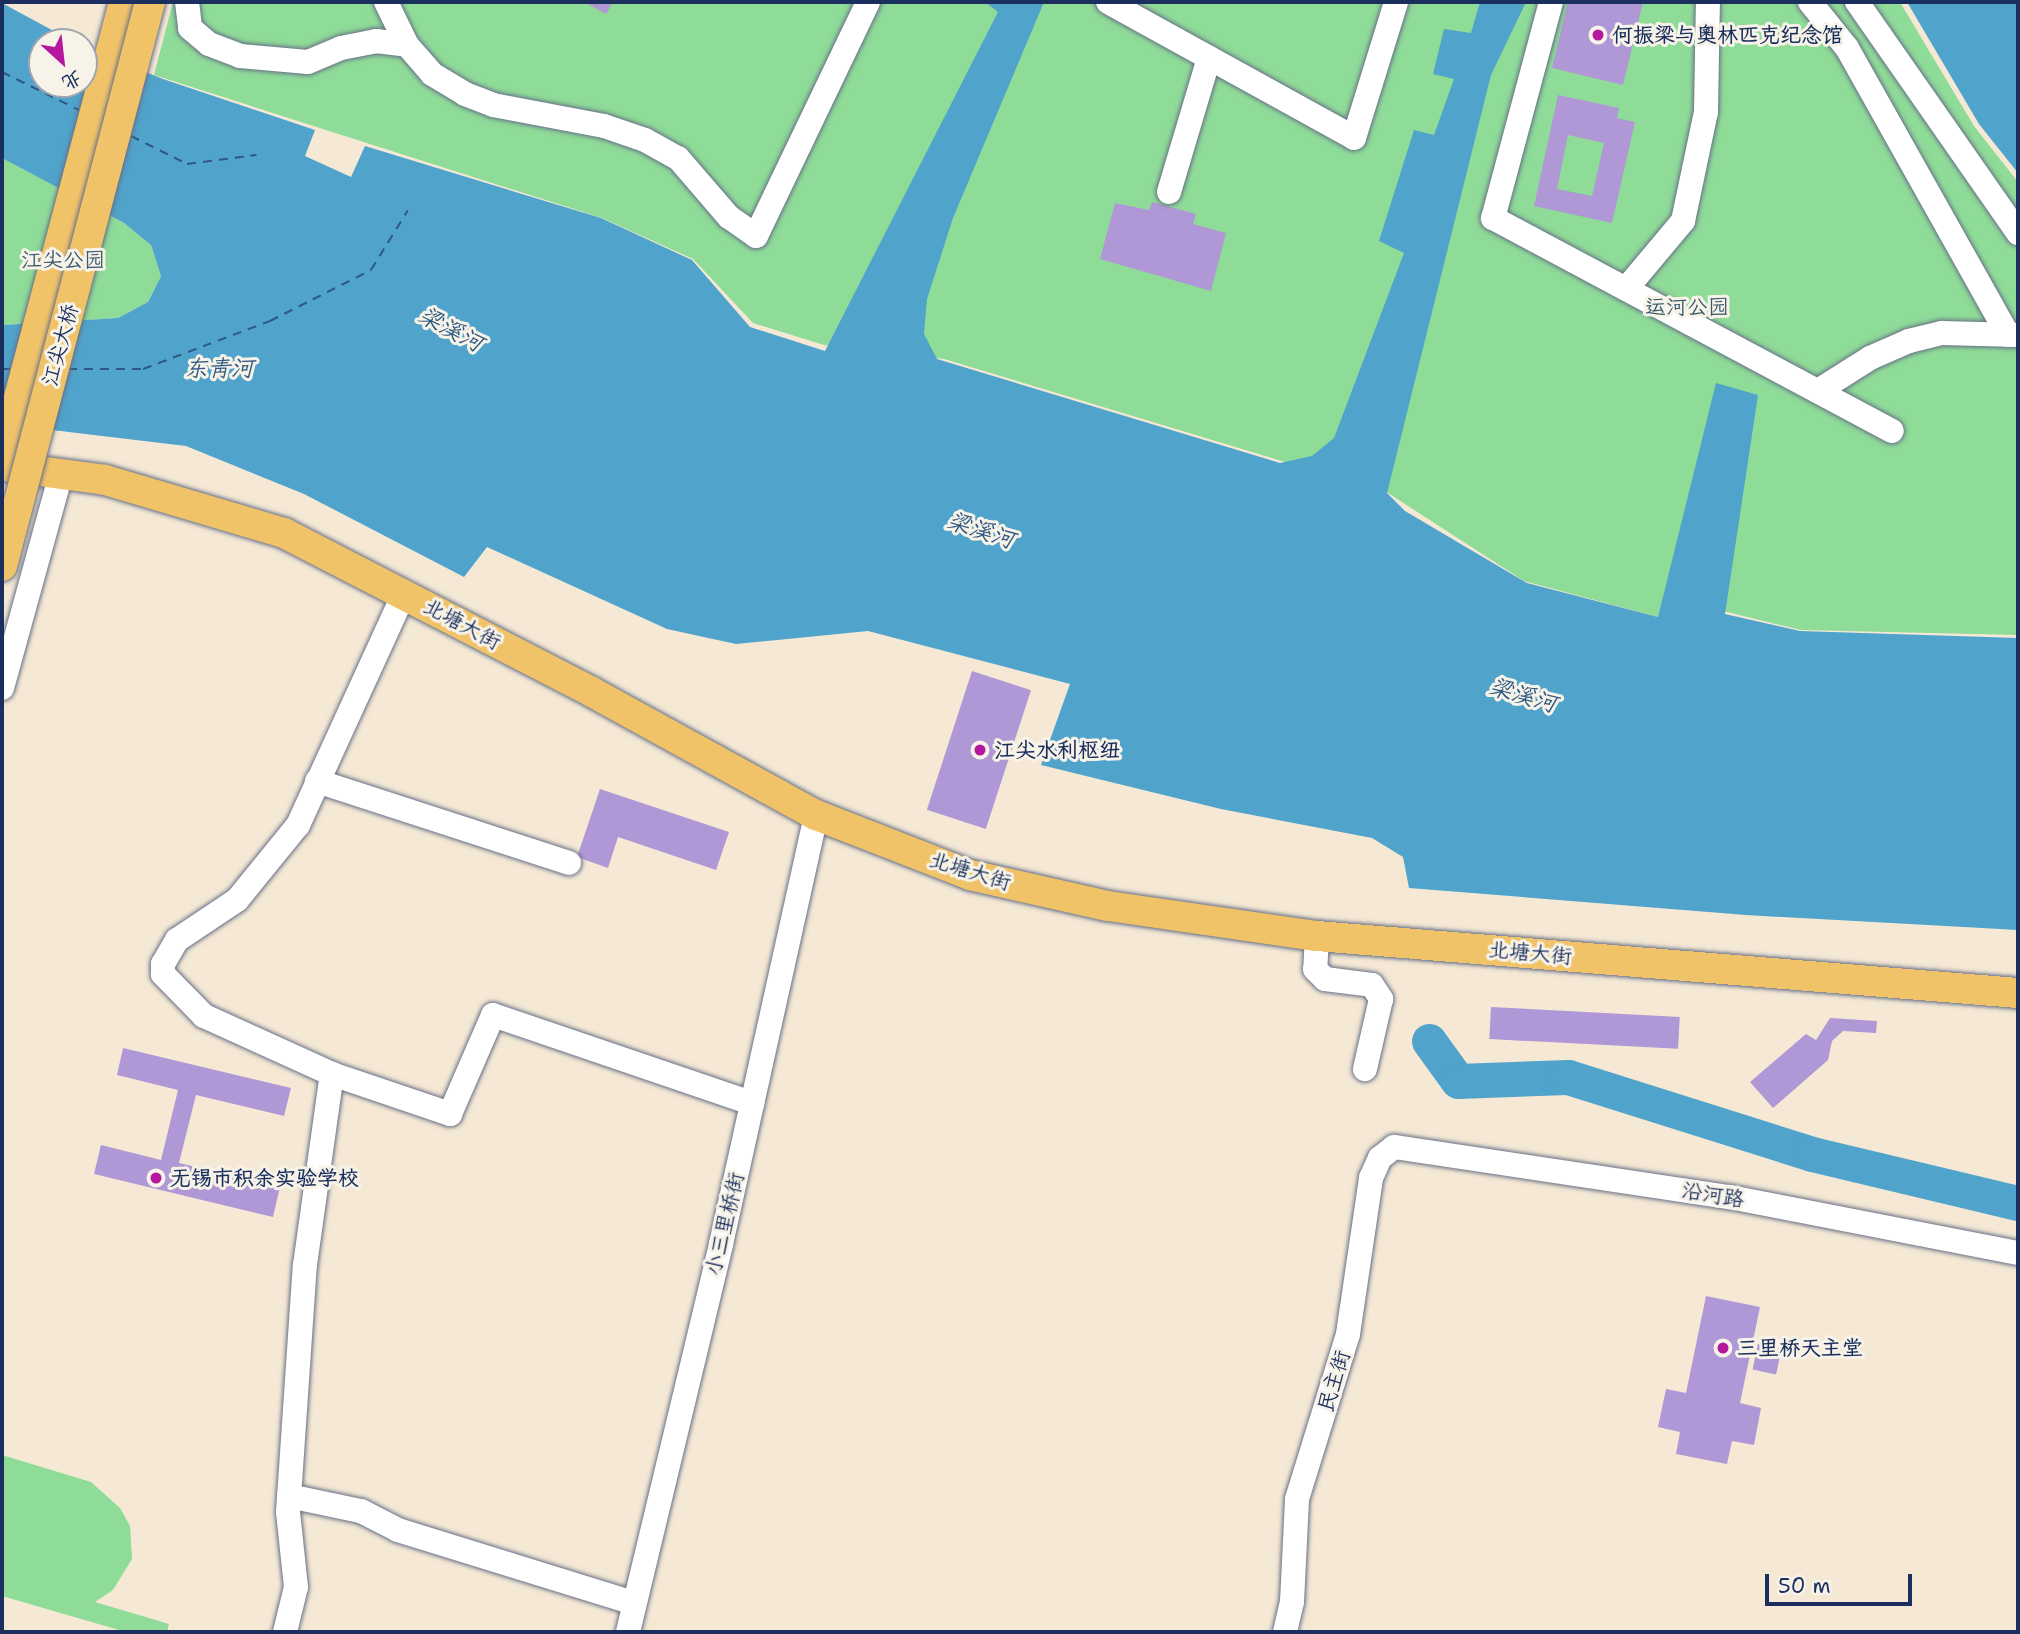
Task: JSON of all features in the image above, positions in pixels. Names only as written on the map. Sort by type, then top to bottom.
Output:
[{"type":"main road","name":"江尖大桥","points":[[2,463],[124,2]]},
{"type":"main road","name":"江尖大桥","points":[[2,565],[150,2]]},
{"type":"main road","name":"北塘大街","points":[[2,463],[105,480],[284,533],[404,593],[816,815],[970,875],[1108,905],[1317,936],[2018,993]]},
{"type":"street","points":[[187,2],[190,28],[209,44],[240,56],[308,62],[341,48],[376,41],[407,46]]},
{"type":"street","points":[[386,2],[407,46],[432,74],[465,94],[493,105],[604,126],[645,140],[678,158],[729,217],[756,236],[867,2]]},
{"type":"street","points":[[1108,2],[1354,138],[1396,2]]},
{"type":"street","points":[[1551,2],[1493,218],[1892,431]]},
{"type":"street","points":[[1626,289],[1683,221],[1706,112],[1708,2]]},
{"type":"street","points":[[1810,2],[1847,48],[2013,335]]},
{"type":"street","points":[[1857,2],[2018,233]]},
{"type":"street","points":[[1169,192],[1209,58]]},
{"type":"street","points":[[1818,391],[1870,358],[1909,341],[1941,333],[2013,335]]},
{"type":"street","points":[[2,688],[61,474]]},
{"type":"street","points":[[404,593],[298,825],[237,900],[177,940],[163,964],[163,974],[204,1016],[332,1074],[450,1114],[493,1015],[752,1103]]},
{"type":"street","points":[[317,781],[569,863]]},
{"type":"street","name":"小三里桥街","points":[[628,1632],[752,1103],[816,815]]},
{"type":"street","points":[[1317,936],[1315,969],[1325,979],[1372,985],[1381,999],[1365,1069]]},
{"type":"street","points":[[285,1632],[296,1587],[289,1496],[305,1265],[332,1074]]},
{"type":"street","name":"沿河路","points":[[1406,1146],[1730,1197],[2018,1253]]},
{"type":"street","name":"民主街","points":[[1285,1632],[1292,1602],[1297,1499],[1348,1334],[1371,1178],[1380,1158],[1394,1147],[1406,1146]]},
{"type":"street","points":[[289,1496],[361,1511],[398,1530],[634,1603]]},
{"type":"green space","name":"运河公园","points":[[173,2],[1900,2],[1974,126],[2018,182],[2018,635],[1801,630],[1727,612],[1658,617],[1524,581],[1388,493],[944,359],[824,345],[753,323],[693,259],[602,218],[154,75]]},
{"type":"green space","name":"江尖公园","points":[[2,158],[124,223],[151,245],[161,276],[148,302],[118,318],[2,325]]},
{"type":"green space","points":[[2,1455],[91,1482],[120,1508],[130,1526],[132,1559],[113,1590],[95,1602],[169,1624],[167,1632],[126,1632],[2,1596]]},
{"type":"water","points":[[985,2],[1044,2],[953,218],[927,299],[924,334],[937,359],[1280,463],[1312,456],[1334,438],[1404,253],[1379,241],[1414,130],[1434,135],[1454,79],[1433,74],[1444,29],[1471,33],[1480,2],[1526,2],[1491,75],[1387,493],[1405,511],[1527,583],[1658,617],[1716,383],[1758,395],[1725,614],[1800,631],[2018,638],[2018,930],[1746,915],[1409,888],[1403,857],[1372,838],[1221,809],[1041,765],[1070,684],[868,631],[736,644],[667,629],[487,547],[464,577],[304,494],[186,446],[2,424],[2,325],[118,318],[148,302],[161,276],[151,245],[124,223],[2,158],[2,3],[48,28],[28,28],[28,98],[98,98],[98,53],[163,79],[315,130],[305,156],[351,177],[365,146],[601,218],[692,260],[750,327],[825,351],[998,12]]},
{"type":"water","points":[[1907,2],[2018,2],[2018,173],[1979,124]]},
{"type":"building","points":[[584,2],[613,2],[606,14]]},
{"type":"building","name":"何振梁与奥林匹克纪念馆","points":[[1568,2],[1643,2],[1623,85],[1552,68]]},
{"type":"building","points":[[1558,95],[1619,108],[1617,118],[1635,122],[1612,223],[1534,206]],"holes":[[[1568,135],[1604,143],[1592,196],[1557,189]]]},
{"type":"building","points":[[1152,202],[1196,214],[1193,224],[1226,233],[1211,291],[1100,259],[1115,203],[1149,210]]},
{"type":"building","name":"江尖水利枢纽","points":[[972,671],[1031,690],[986,829],[927,810]]},
{"type":"building","points":[[600,789],[729,832],[716,870],[618,837],[608,868],[577,857]]},
{"type":"building","points":[[1491,1007],[1680,1017],[1678,1049],[1489,1039]]},
{"type":"building","points":[[1830,1018],[1877,1021],[1876,1033],[1843,1031],[1832,1041],[1828,1060],[1773,1108],[1750,1082],[1806,1034],[1816,1040]]},
{"type":"building","points":[[123,1048],[291,1088],[284,1116],[196,1095],[179,1163],[280,1187],[273,1217],[94,1174],[101,1145],[161,1160],[178,1090],[117,1075]]},
{"type":"building","name":"三里桥天主堂","points":[[1706,1296],[1760,1307],[1740,1403],[1761,1408],[1754,1445],[1732,1441],[1727,1464],[1676,1454],[1680,1432],[1658,1427],[1666,1389],[1686,1393]]},
{"type":"building","points":[[1758,1344],[1781,1349],[1776,1374],[1753,1369]]},
{"type":"waterway","points":[[1429,1041],[1458,1081],[1568,1077],[1812,1154],[2018,1203]]},
{"type":"ferry route","points":[[2,72],[79,110]]},
{"type":"ferry route","points":[[131,136],[187,164],[256,155]]},
{"type":"ferry route","points":[[68,369],[143,369],[270,321],[371,270],[408,210]]},
{"type":"ferry route","points":[[2,369],[10,369]]},
{"type":"place","name":"何振梁与奥林匹克纪念馆","points":[[1598,35]]},
{"type":"place","name":"江尖水利枢纽","points":[[980,750]]},
{"type":"place","name":"无锡市积余实验学校","points":[[156,1178]]},
{"type":"place","name":"三里桥天主堂","points":[[1723,1348]]},
{"type":"water label","name":"梁溪河","points":[[451,329]]},
{"type":"water label","name":"东青河","points":[[219,368]]},
{"type":"water label","name":"梁溪河","points":[[981,530]]},
{"type":"water label","name":"梁溪河","points":[[1523,695]]}]
